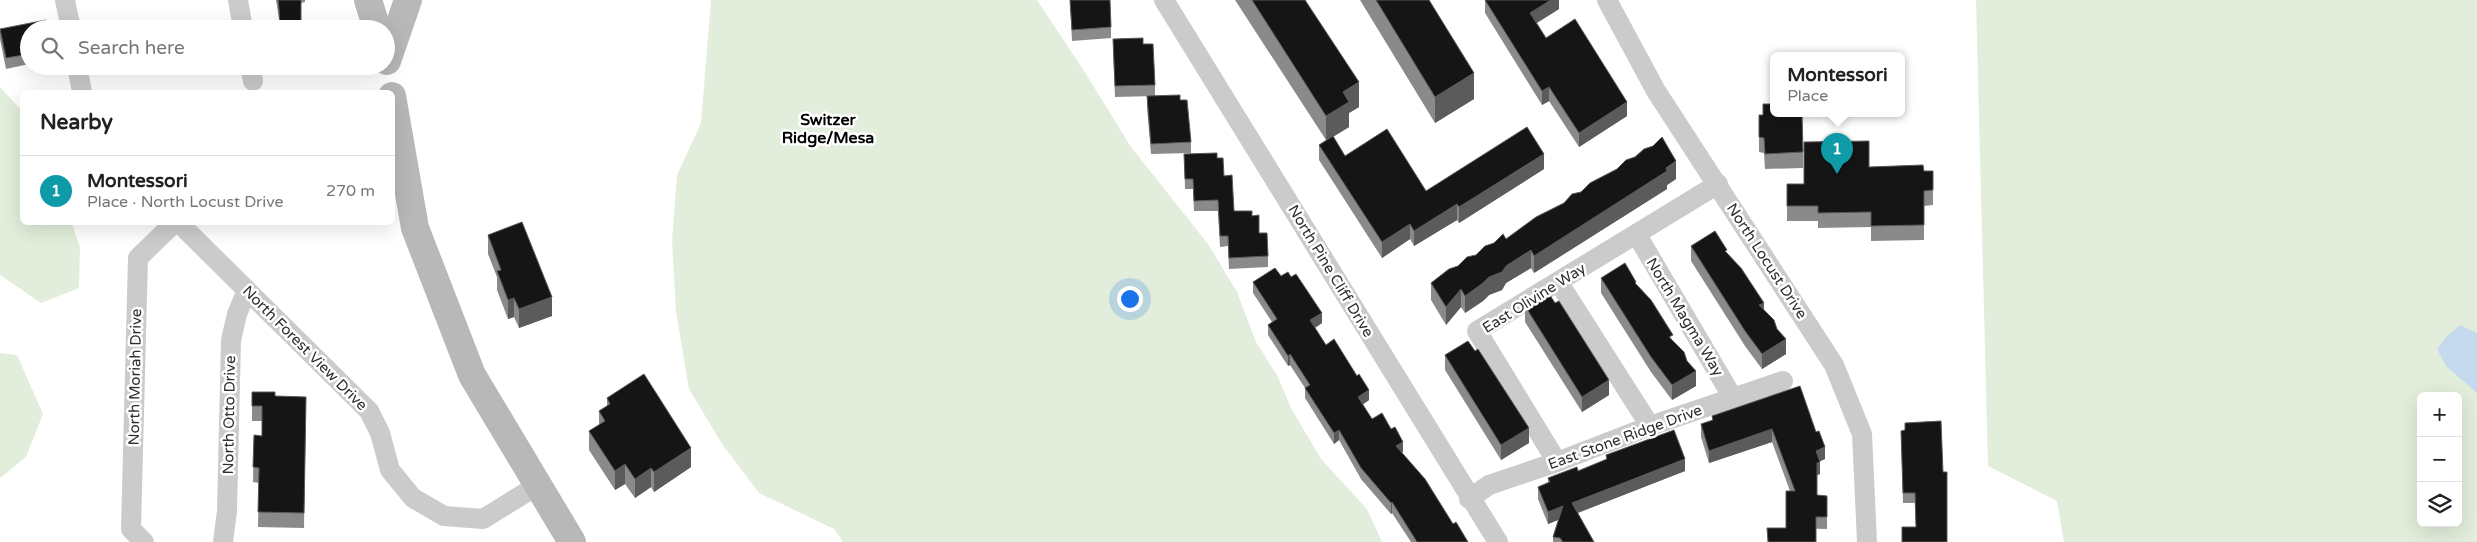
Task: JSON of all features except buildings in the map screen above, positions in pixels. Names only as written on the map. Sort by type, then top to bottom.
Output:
[{"type":"street","points":[[65,0],[69,20]]},
{"type":"street","points":[[238,0],[241,20]]},
{"type":"street","points":[[368,0],[374,20]]},
{"type":"street","points":[[384,20],[386,0]]},
{"type":"street","points":[[395,36],[408,0]]},
{"type":"street","name":"North Pine Cliff Drive","points":[[1164,0],[1498,542]]},
{"type":"street","name":"North Locust Drive","points":[[1607,0],[1656,91],[1718,184],[1837,373],[1862,434],[1867,542]]},
{"type":"street","points":[[79,75],[82,90]]},
{"type":"street","points":[[389,75],[391,90]]},
{"type":"street","points":[[395,110],[418,235],[472,375],[572,542]]},
{"type":"street","name":"East Olivine Way","points":[[1557,462],[1477,331],[1559,283],[1718,184]]},
{"type":"street","name":"North Moriah Drive","points":[[144,542],[131,529],[138,258],[174,225]]},
{"type":"street","name":"North Forest View Drive","points":[[180,225],[369,411],[380,433],[390,470],[413,498],[444,516],[483,519],[538,485]]},
{"type":"street","name":"North Magma Way","points":[[1637,235],[1733,398]]},
{"type":"street","points":[[1559,283],[1650,426]]},
{"type":"street","name":"North Otto Drive","points":[[223,542],[227,511],[231,340],[237,314],[247,290]]},
{"type":"street","name":"East Stone Ridge Drive","points":[[1470,498],[1489,485],[1557,462],[1650,426],[1783,381]]},
{"type":"green space","points":[[711,0],[1037,0],[1131,147],[1208,244],[1237,292],[1256,342],[1278,377],[1291,408],[1321,459],[1367,509],[1382,542],[843,542],[834,529],[759,493],[722,444],[689,389],[676,311],[672,240],[677,175],[701,123]]},
{"type":"green space","points":[[1976,0],[2477,0],[2477,542],[2064,542],[2057,501],[1988,466]]},
{"type":"green space","points":[[0,87],[20,109],[20,225],[73,225],[80,248],[79,288],[41,303],[0,275]]},
{"type":"green space","points":[[0,353],[17,355],[43,414],[26,457],[0,478]]},
{"type":"water","points":[[2460,325],[2477,333],[2477,393],[2446,366],[2437,349],[2446,337]]},
{"type":"place","name":"Montessori","points":[[1837,174]]},
{"type":"district","name":"Switzer Ridge/Mesa","points":[[828,129]]}]
